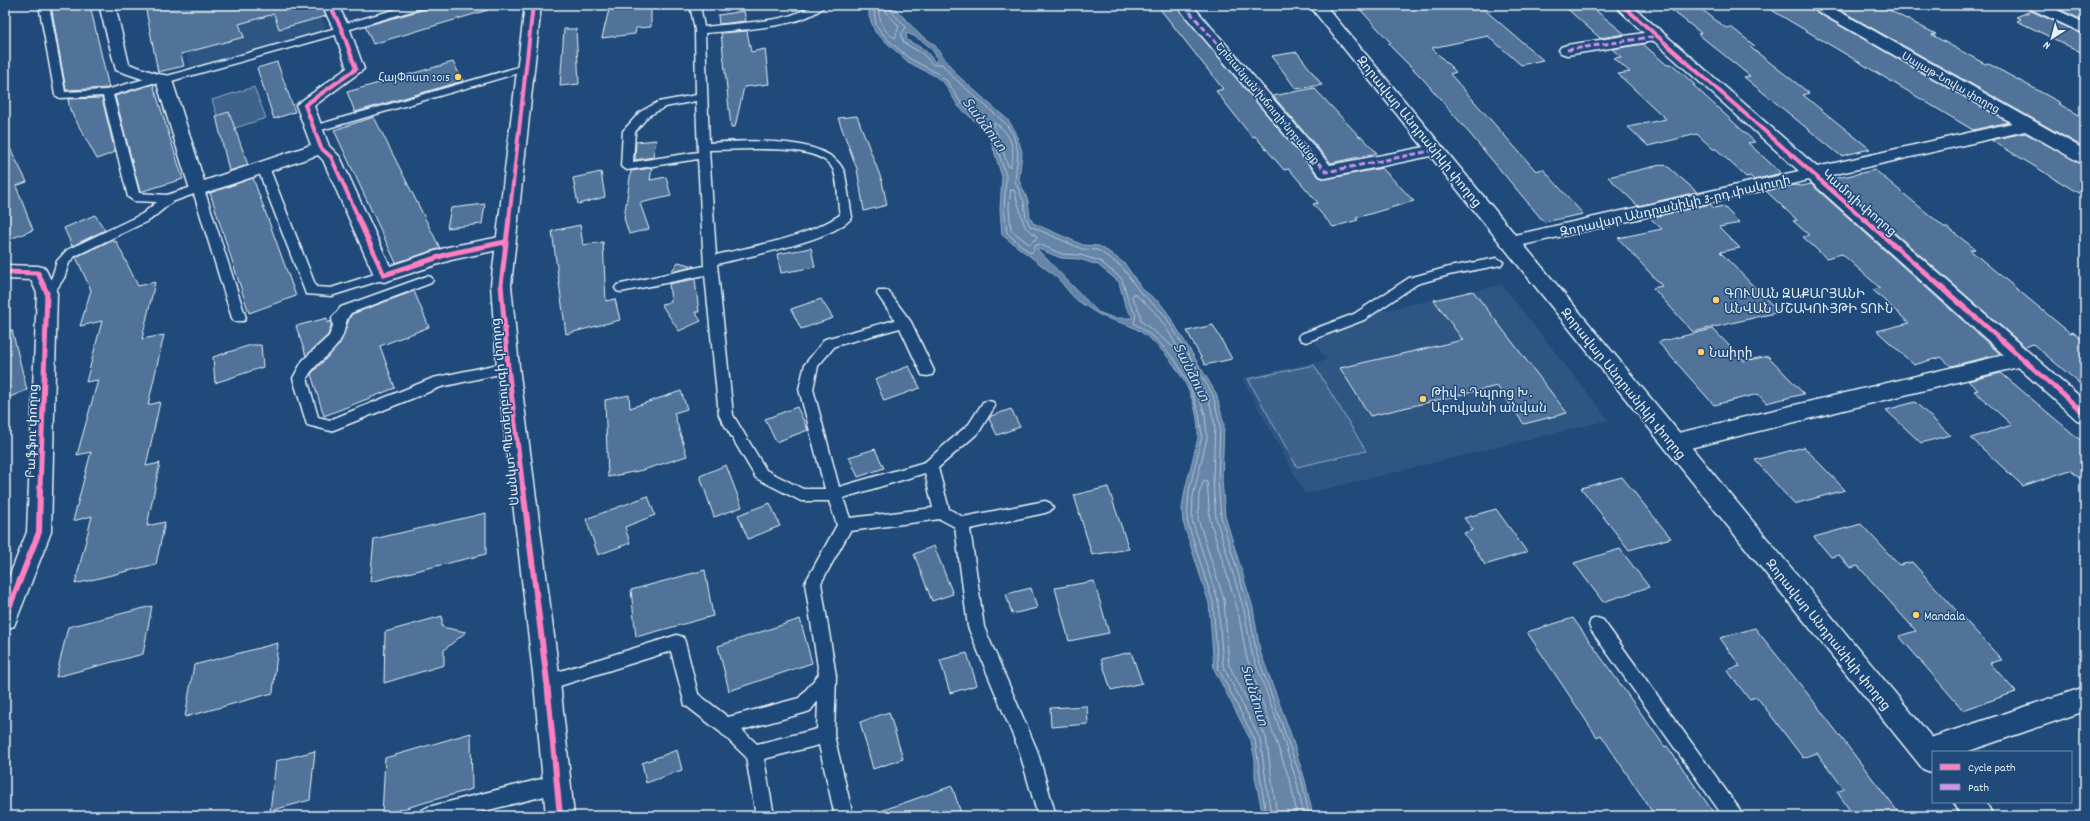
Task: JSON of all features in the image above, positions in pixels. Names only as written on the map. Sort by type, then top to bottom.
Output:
[{"type":"main road","points":[[107,5],[122,67],[159,80],[198,189],[321,148]]},
{"type":"main road","points":[[330,5],[356,69],[305,105],[321,148],[331,157],[384,275],[448,254],[505,242]]},
{"type":"main road","name":"Սանկտ-Պետերբուրգի փողոց","points":[[533,5],[501,285],[508,367],[547,682],[560,816]]},
{"type":"main road","name":"Երեւանյան խճուղի նրբանցք","points":[[1184,5],[1326,172],[1435,150]]},
{"type":"main road","name":"Զորավար Անդրանիկի փողոց","points":[[1317,5],[1930,756]]},
{"type":"main road","name":"Կամոյի փողոց","points":[[1622,5],[2085,414]]},
{"type":"main road","name":"Սայաթ-Նովա փողոց","points":[[1817,5],[2085,158]]},
{"type":"main road","points":[[2034,5],[2085,30]]},
{"type":"main road","points":[[1567,50],[1657,36]]},
{"type":"main road","name":"Զորավար Անդրանիկի 3-րդ փակուղի","points":[[1510,242],[2028,125]]},
{"type":"main road","name":"Րաֆֆու փողոց","points":[[5,272],[38,273],[47,293],[39,532],[5,618]]},
{"type":"main road","points":[[1674,443],[2022,358]]},
{"type":"main road","points":[[1944,751],[2085,699]]},
{"type":"main road","points":[[1969,803],[1979,816]]},
{"type":"lane","points":[[44,5],[60,95],[107,93],[159,80],[422,5]]},
{"type":"lane","points":[[695,5],[700,30],[703,151],[710,265],[726,415],[761,474],[801,495],[834,495],[930,466],[974,428],[988,406]]},
{"type":"lane","points":[[700,30],[793,19],[815,11],[820,5]]},
{"type":"lane","points":[[314,129],[525,68]]},
{"type":"lane","points":[[107,93],[134,197],[168,199]]},
{"type":"lane","points":[[621,288],[710,265],[815,234],[834,226],[846,217],[838,167],[828,156],[808,150],[753,144],[703,151],[627,166],[629,131],[644,114],[662,104],[701,97]]},
{"type":"lane","points":[[263,167],[310,292],[332,292],[384,275]]},
{"type":"lane","points":[[47,293],[58,278],[63,261],[71,252],[146,217],[168,199],[198,189],[239,318]]},
{"type":"lane","points":[[1306,337],[1359,317],[1413,281],[1449,271],[1497,262]]},
{"type":"lane","points":[[427,280],[346,310],[339,318],[340,326],[333,343],[308,363],[300,378],[312,421],[331,426],[438,382],[508,367]]},
{"type":"lane","points":[[882,294],[904,322],[927,371]]},
{"type":"lane","points":[[844,816],[825,736],[828,676],[813,583],[844,525],[834,495],[806,389],[812,364],[830,342],[904,322]]},
{"type":"lane","points":[[930,466],[942,513]]},
{"type":"lane","points":[[844,525],[942,513],[962,524],[1045,507]]},
{"type":"lane","points":[[962,524],[976,627],[1028,750],[1047,816]]},
{"type":"lane","points":[[1597,625],[1734,816]]},
{"type":"lane","points":[[547,682],[678,642],[690,699],[726,726],[754,752],[765,816]]},
{"type":"lane","points":[[726,726],[804,704],[828,676]]},
{"type":"lane","points":[[754,752],[825,736]]},
{"type":"lane","points":[[428,816],[557,784]]},
{"type":"shaded area","points":[[172,5],[316,5],[327,31],[191,69]]},
{"type":"shaded area","points":[[254,87],[266,118],[223,132],[212,100]]},
{"type":"shaded area","name":"Թիվ 9 Դպրոց Խ․ Աբովյանի անվան","points":[[1502,285],[1609,420],[1305,494],[1242,378],[1326,360],[1306,327]]},
{"type":"shaded area","points":[[1314,365],[1366,451],[1297,467],[1248,379]]},
{"type":"water","name":"Տանձուտ","points":[[869,5],[892,5],[919,34],[934,44],[956,74],[1008,120],[1016,132],[1022,152],[1019,180],[1028,201],[1030,217],[1033,223],[1083,245],[1099,246],[1125,264],[1142,289],[1160,303],[1167,312],[1216,393],[1224,424],[1222,480],[1225,516],[1253,608],[1260,651],[1290,732],[1305,780],[1313,816],[1263,816],[1255,777],[1255,760],[1251,741],[1214,669],[1209,603],[1183,522],[1182,509],[1185,490],[1198,438],[1194,407],[1182,378],[1164,352],[1153,341],[1137,329],[1109,319],[1078,301],[1055,276],[1002,235],[1000,209],[1002,177],[989,134],[958,106],[945,84],[935,76],[908,62],[875,32],[869,16]],"holes":[[[906,33],[916,37],[930,47],[936,56],[937,61],[935,62],[925,50],[907,40]],[[1036,248],[1061,258],[1079,259],[1098,265],[1119,282],[1125,305],[1133,318],[1114,318],[1098,312]]]},
{"type":"building","points":[[51,5],[90,5],[109,88],[66,90]]},
{"type":"building","points":[[145,5],[321,5],[326,16],[279,29],[274,14],[239,24],[244,37],[181,54],[184,66],[158,72]]},
{"type":"building","points":[[440,5],[488,5],[488,10],[373,44],[365,26]]},
{"type":"building","points":[[610,5],[651,5],[651,27],[636,28],[635,34],[602,38]]},
{"type":"building","points":[[1165,5],[1175,5],[1319,177],[1326,179],[1382,168],[1414,201],[1356,218],[1358,220],[1333,227],[1313,204],[1318,203],[1289,169],[1284,170],[1255,136],[1252,137],[1216,91],[1223,89],[1160,9]]},
{"type":"building","points":[[1356,5],[1479,5],[1543,60],[1521,65],[1488,36],[1432,48],[1456,72],[1450,74],[1536,171],[1543,169],[1583,214],[1544,222],[1423,79],[1388,44],[1391,43]]},
{"type":"building","points":[[1563,5],[1589,5],[1625,34],[1600,38]]},
{"type":"building","points":[[1665,5],[1696,5],[1726,28],[1731,27],[1755,46],[1750,47],[1809,93],[1803,95],[1870,149],[1841,156],[1744,77],[1750,76],[1698,34],[1701,33]]},
{"type":"building","points":[[1763,5],[1808,5],[1811,9],[2008,122],[1973,130]]},
{"type":"building","points":[[1831,5],[1879,5],[1936,34],[1932,35],[1985,64],[1987,63],[2061,103],[2059,104],[2085,118],[2085,148]]},
{"type":"building","points":[[2050,5],[2069,5],[2085,13],[2085,21]]},
{"type":"building","points":[[744,11],[746,21],[719,24],[718,15]]},
{"type":"building","points":[[2031,11],[2085,35],[2085,54],[2017,21],[2021,19],[2016,17]]},
{"type":"building","points":[[564,29],[576,29],[579,84],[560,86]]},
{"type":"building","points":[[747,31],[751,52],[765,49],[769,84],[744,87],[735,127],[731,127],[721,33]]},
{"type":"building","points":[[1643,44],[1667,65],[1672,64],[1695,85],[1693,85],[1755,142],[1748,143],[1781,173],[1754,180],[1750,176],[1746,177],[1716,149],[1713,149],[1697,134],[1648,146],[1628,127],[1666,119],[1618,74],[1630,72],[1614,58],[1621,57],[1612,49]]},
{"type":"building","points":[[1297,52],[1322,85],[1296,89],[1272,56]]},
{"type":"building","points":[[277,62],[295,112],[274,119],[257,68]]},
{"type":"building","points":[[453,62],[463,81],[355,112],[347,92]]},
{"type":"building","points":[[153,84],[183,179],[140,192],[115,96]]},
{"type":"building","points":[[1314,88],[1377,153],[1331,163],[1273,96]]},
{"type":"building","points":[[102,98],[115,152],[97,159],[70,110],[68,99]]},
{"type":"building","points":[[229,112],[248,165],[229,171],[216,116]]},
{"type":"building","points":[[857,116],[882,181],[887,205],[864,211],[857,169],[838,118]]},
{"type":"building","points":[[374,117],[440,248],[396,263],[334,130]]},
{"type":"building","points":[[2025,133],[2085,165],[2085,197],[1991,140]]},
{"type":"building","points":[[5,138],[27,182],[16,186],[33,230],[5,241]]},
{"type":"building","points":[[656,140],[653,157],[635,160],[636,142]]},
{"type":"building","points":[[1665,164],[1697,192],[1638,206],[1608,177]]},
{"type":"building","points":[[652,168],[650,180],[666,177],[671,196],[640,203],[649,229],[629,234],[624,218],[631,171]]},
{"type":"building","points":[[1875,170],[1944,227],[1947,227],[1975,249],[1970,250],[2070,333],[2073,332],[2085,342],[2085,388],[2033,344],[2025,347],[1833,179]]},
{"type":"building","points":[[601,172],[605,197],[578,204],[573,178]]},
{"type":"building","points":[[253,178],[296,296],[249,313],[210,193]]},
{"type":"building","points":[[1811,184],[2000,354],[1951,366],[1941,357],[1914,365],[1877,331],[1909,323],[1873,290],[1880,288],[1842,254],[1826,258],[1803,237],[1809,235],[1793,221],[1797,220],[1766,191],[1794,185],[1802,186]]},
{"type":"building","points":[[485,204],[482,224],[447,228],[451,208]]},
{"type":"building","points":[[1710,204],[1714,208],[1723,206],[1740,223],[1719,227],[1740,248],[1720,252],[1779,312],[1693,332],[1653,288],[1662,286],[1618,238],[1662,229],[1650,218]]},
{"type":"building","points":[[95,215],[105,230],[72,246],[64,228]]},
{"type":"building","points":[[580,225],[583,245],[603,242],[606,301],[615,299],[620,320],[566,334],[552,231]]},
{"type":"building","points":[[112,240],[113,242],[116,241],[138,286],[155,282],[142,339],[164,335],[148,405],[160,402],[146,466],[160,463],[147,526],[165,522],[156,564],[75,584],[92,516],[73,521],[91,452],[77,455],[98,380],[86,382],[102,321],[80,326],[91,290],[76,257]]},
{"type":"building","points":[[811,248],[815,267],[781,273],[777,254]]},
{"type":"building","points":[[678,262],[694,266],[694,267],[671,272]]},
{"type":"building","points":[[695,279],[699,312],[695,312],[701,321],[679,331],[661,304],[671,302],[669,284]]},
{"type":"building","points":[[414,291],[429,327],[380,346],[395,388],[324,416],[311,374],[339,345],[352,314]]},
{"type":"building","points":[[1473,291],[1567,413],[1524,424],[1497,386],[1370,416],[1340,368],[1463,340],[1434,300]]},
{"type":"building","points":[[821,299],[833,318],[801,329],[791,309]]},
{"type":"building","points":[[327,318],[327,323],[331,321],[328,335],[306,356],[296,326]]},
{"type":"building","points":[[1213,325],[1232,359],[1205,365],[1187,331]]},
{"type":"building","points":[[1713,329],[1744,361],[1768,356],[1804,394],[1766,403],[1758,394],[1714,405],[1658,342]]},
{"type":"building","points":[[12,330],[27,390],[5,399],[5,331]]},
{"type":"building","points":[[251,345],[261,345],[263,367],[215,383],[213,357]]},
{"type":"building","points":[[909,366],[920,388],[884,401],[875,379]]},
{"type":"building","points":[[2001,373],[2085,444],[2085,483],[2070,470],[2023,486],[1971,438],[2012,425],[1974,391],[1978,390],[1968,381]]},
{"type":"building","points":[[681,391],[687,409],[674,413],[687,456],[643,470],[608,477],[605,400],[629,395],[630,408]]},
{"type":"building","points":[[1915,402],[1950,435],[1921,443],[1886,410]]},
{"type":"building","points":[[797,407],[808,430],[776,442],[765,419]]},
{"type":"building","points":[[1011,409],[1020,427],[997,435],[989,419],[991,416]]},
{"type":"building","points":[[1804,447],[1845,490],[1794,504],[1755,460]]},
{"type":"building","points":[[875,449],[884,468],[858,477],[849,457]]},
{"type":"building","points":[[726,465],[742,507],[714,517],[700,476]]},
{"type":"building","points":[[1622,477],[1671,538],[1629,550],[1581,488]]},
{"type":"building","points":[[1108,487],[1129,549],[1092,555],[1074,495]]},
{"type":"building","points":[[648,496],[655,515],[625,527],[630,543],[598,555],[586,519]]},
{"type":"building","points":[[770,503],[780,526],[748,539],[738,515]]},
{"type":"building","points":[[1496,509],[1527,552],[1485,565],[1464,533],[1473,530],[1464,518]]},
{"type":"building","points":[[486,513],[486,554],[370,582],[374,539]]},
{"type":"building","points":[[1861,524],[1899,565],[1912,562],[2002,660],[1990,663],[2016,692],[1963,710],[1899,636],[1916,631],[1858,566],[1850,568],[1839,555],[1831,557],[1814,537]]},
{"type":"building","points":[[934,546],[953,594],[932,601],[914,554]]},
{"type":"building","points":[[1620,549],[1649,587],[1603,602],[1574,563]]},
{"type":"building","points":[[705,570],[713,616],[636,637],[631,590]]},
{"type":"building","points":[[1094,581],[1109,633],[1069,641],[1055,588]]},
{"type":"building","points":[[1031,588],[1037,608],[1012,614],[1006,594]]},
{"type":"building","points":[[152,606],[143,654],[56,677],[68,627]]},
{"type":"building","points":[[442,616],[442,627],[466,632],[444,650],[444,665],[384,683],[385,632]]},
{"type":"building","points":[[1573,618],[1665,747],[1667,746],[1716,816],[1655,816],[1601,735],[1597,737],[1527,632]]},
{"type":"building","points":[[800,619],[812,663],[729,691],[718,646]]},
{"type":"building","points":[[1755,628],[1811,698],[1901,816],[1854,816],[1837,792],[1844,789],[1817,753],[1803,758],[1757,697],[1749,699],[1727,670],[1740,666],[1720,638]]},
{"type":"building","points":[[278,643],[273,693],[185,717],[194,665]]},
{"type":"building","points":[[1131,652],[1142,683],[1111,690],[1101,659]]},
{"type":"building","points":[[967,653],[977,685],[950,693],[940,660]]},
{"type":"building","points":[[1087,706],[1088,724],[1051,727],[1050,708]]},
{"type":"building","points":[[889,712],[903,759],[873,769],[860,722]]},
{"type":"building","points":[[471,733],[472,789],[382,815],[385,758]]},
{"type":"building","points":[[677,750],[682,770],[646,783],[642,763]]},
{"type":"building","points":[[315,751],[310,800],[270,811],[276,761]]},
{"type":"building","points":[[952,786],[962,816],[876,816],[875,813]]},
{"type":"marked path","points":[[1184,5],[1326,172],[1435,150]]},
{"type":"marked path","points":[[1567,50],[1657,36]]},
{"type":"cycle path","points":[[330,5],[342,30],[356,69],[305,105],[321,148],[331,157],[384,275],[448,254],[505,242]]},
{"type":"cycle path","points":[[533,5],[501,285],[508,367],[547,682],[560,816]]},
{"type":"cycle path","points":[[1622,5],[2085,414]]},
{"type":"cycle path","points":[[5,272],[38,273],[47,293],[39,532],[5,618]]},
{"type":"place","name":"ՀայՓոստ 2015","points":[[458,77]]},
{"type":"place","name":"ԳՈՒՍԱՆ ԶԱՔԱՐՅԱՆԻ ԱՆՎԱՆ ՄՇԱԿՈՒՅԹԻ ՏՈՒՆ","points":[[1716,300]]},
{"type":"place","name":"Նաիրի","points":[[1701,352]]},
{"type":"place","name":"Թիվ 9 Դպրոց Խ․ Աբովյանի անվան","points":[[1423,399]]},
{"type":"place","name":"Mandala","points":[[1916,615]]}]
